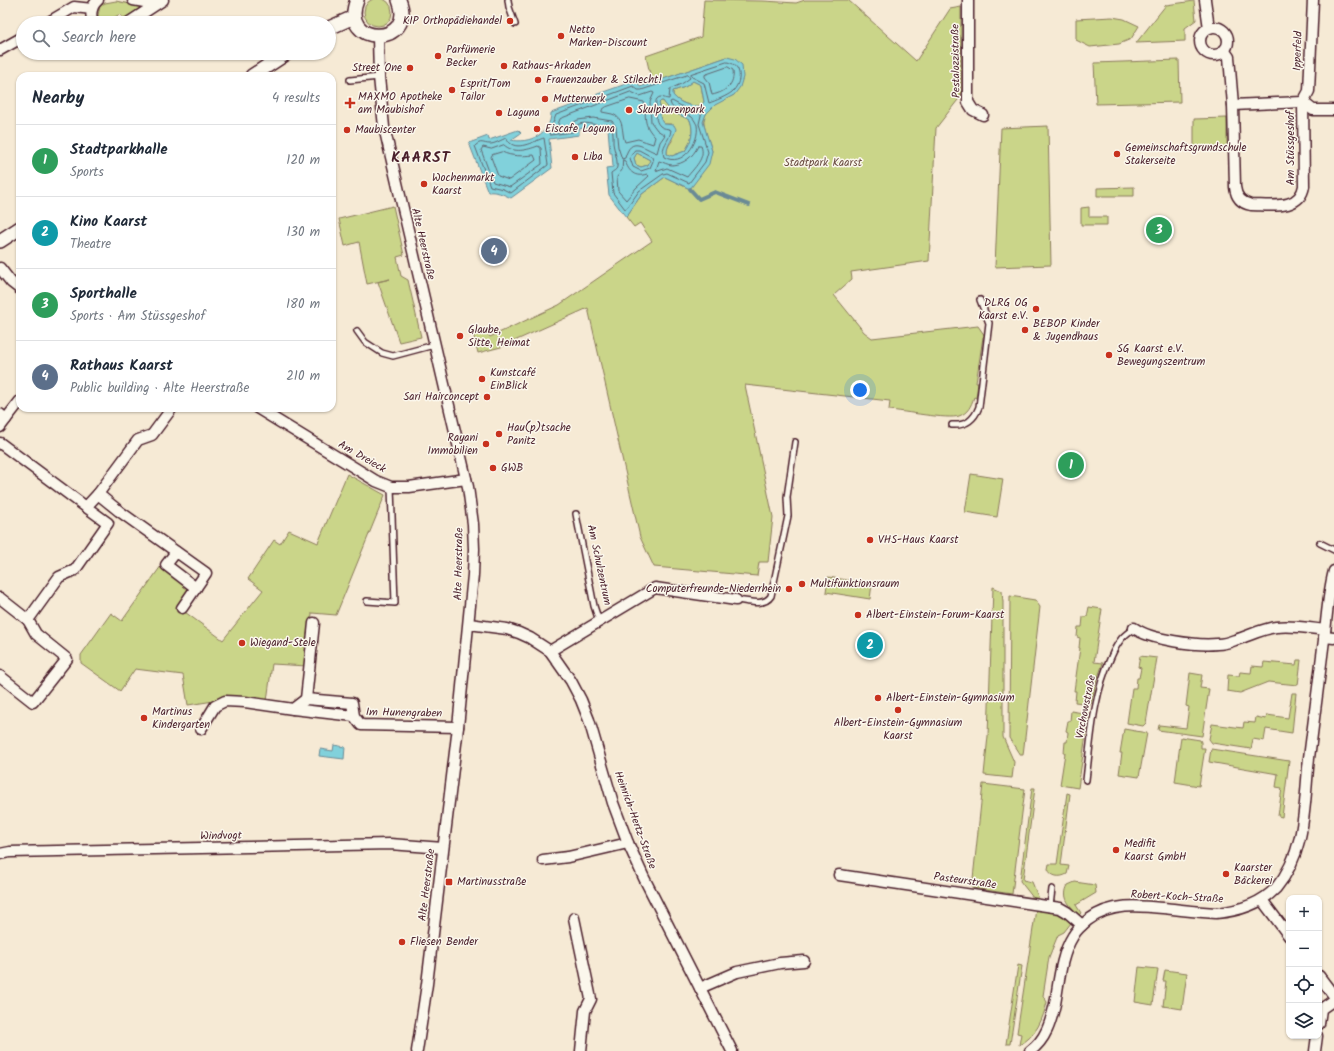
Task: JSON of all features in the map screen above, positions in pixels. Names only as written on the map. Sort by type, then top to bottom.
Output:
[{"type":"street","points":[[91,16],[92,10],[98,0]]},
{"type":"street","points":[[133,0],[159,2]]},
{"type":"street","points":[[357,0],[354,7],[354,18],[357,25],[370,35],[378,36],[386,35],[394,30],[399,24],[402,16],[402,7],[399,0]]},
{"type":"street","name":"Pestalozzistraße","points":[[968,0],[968,102],[973,110],[983,115]]},
{"type":"street","points":[[1205,0],[1210,28],[1202,34],[1202,48],[1209,54],[1215,54],[1224,50]]},
{"type":"street","name":"Ipperfeld","points":[[1303,102],[1309,91],[1313,0]]},
{"type":"street","points":[[138,16],[159,2]]},
{"type":"street","points":[[59,16],[74,7],[92,10]]},
{"type":"street","points":[[336,25],[354,18]]},
{"type":"street","name":"Am Stüssgeshof","points":[[1210,28],[1219,28],[1225,33],[1227,38],[1227,44],[1224,50],[1229,57],[1233,105],[1235,188],[1238,198],[1245,204],[1251,205],[1287,204],[1296,201],[1300,197],[1303,190],[1303,102],[1233,105]]},
{"type":"street","name":"Alte Heerstraße","points":[[378,36],[381,106],[389,148],[466,479],[473,524],[474,549],[469,624],[458,727],[428,984],[417,1051]]},
{"type":"street","points":[[0,50],[16,41]]},
{"type":"street","points":[[262,72],[278,60]]},
{"type":"street","points":[[1303,102],[1313,110],[1334,110]]},
{"type":"street","points":[[0,241],[16,231]]},
{"type":"street","points":[[0,268],[16,286]]},
{"type":"street","points":[[2,420],[16,405]]},
{"type":"street","points":[[86,507],[98,494],[138,440],[152,435],[169,412]]},
{"type":"street","name":"Am Dreieck","points":[[263,412],[360,472],[391,487],[409,487],[466,479]]},
{"type":"street","points":[[0,443],[108,523]]},
{"type":"street","points":[[98,494],[119,511],[206,573],[182,608]]},
{"type":"street","points":[[28,620],[59,577],[75,570],[108,523],[119,511]]},
{"type":"street","points":[[176,552],[166,565],[196,588]]},
{"type":"street","name":"Robert-Koch-Straße","points":[[1030,1051],[1040,1042],[1053,1014],[1066,952],[1073,935],[1082,925],[1095,915],[1118,907],[1135,906],[1216,913],[1238,910],[1262,900],[1275,888],[1286,872],[1292,862],[1303,824],[1309,760],[1328,635],[1334,571]]},
{"type":"street","name":"Am Schulzentrum","points":[[550,651],[655,588],[736,600]]},
{"type":"street","points":[[0,598],[28,620],[36,634],[67,659],[33,702],[0,676]]},
{"type":"street","points":[[293,709],[306,699],[314,623]]},
{"type":"street","name":"Heinrich-Hertz-Straße","points":[[469,624],[507,629],[519,633],[550,651],[571,681],[586,710],[613,803],[628,843],[644,878],[732,1051]]},
{"type":"street","name":"Virchowstraße","points":[[1134,628],[1139,632],[1154,638],[1212,644],[1236,640],[1258,631],[1275,627],[1302,627],[1328,635]]},
{"type":"street","name":"Im Hunengraben","points":[[306,699],[352,703],[354,716],[361,725],[458,727]]},
{"type":"street","name":"Im Hunengraben","points":[[200,729],[215,706],[225,700],[354,716]]},
{"type":"street","points":[[543,860],[568,857],[628,843]]},
{"type":"street","name":"Windvogt","points":[[5,853],[390,844],[444,848]]},
{"type":"street","name":"Pasteurstraße","points":[[839,875],[1050,906],[1063,909],[1082,925]]},
{"type":"street","points":[[1262,900],[1286,932]]},
{"type":"street","points":[[574,918],[591,999],[585,1011],[582,1051]]},
{"type":"street","points":[[700,988],[737,972],[780,963],[804,961]]},
{"type":"street","points":[[1322,980],[1333,993],[1322,1009]]},
{"type":"street","points":[[1314,1051],[1316,1039]]},
{"type":"lane","points":[[508,0],[515,24]]},
{"type":"lane","points":[[350,80],[379,78]]},
{"type":"lane","points":[[952,425],[959,425],[970,421],[979,407],[989,323],[980,300]]},
{"type":"lane","points":[[357,331],[365,342],[382,353],[393,356],[434,345]]},
{"type":"lane","points":[[736,600],[761,602],[767,601],[772,596],[788,516],[787,497],[796,442]]},
{"type":"lane","points":[[367,602],[395,603],[391,487]]},
{"type":"lane","name":"Am Schulzentrum","points":[[576,514],[594,606],[599,621]]},
{"type":"lane","points":[[1320,543],[1334,550]]},
{"type":"lane","name":"Virchowstraße","points":[[1086,780],[1093,722],[1100,685],[1108,663],[1119,642],[1134,628]]},
{"type":"lane","points":[[1050,906],[1052,889]]},
{"type":"green space","points":[[373,-1],[383,-1],[388,2],[391,7],[391,17],[388,22],[383,25],[373,25],[368,22],[365,17],[365,7],[368,2]]},
{"type":"green space","name":"Stadtpark Kaarst","points":[[704,0],[796,3],[805,0],[848,0],[916,61],[950,9],[961,7],[961,96],[936,128],[929,261],[851,272],[852,279],[834,295],[864,332],[872,338],[978,326],[985,336],[983,337],[976,383],[978,383],[976,398],[974,397],[969,409],[962,415],[945,417],[889,410],[890,401],[745,385],[773,517],[768,562],[759,562],[757,576],[654,567],[640,537],[588,308],[501,347],[478,353],[473,333],[485,328],[490,337],[559,305],[652,241],[640,223],[634,227],[626,217],[642,194],[665,177],[690,189],[712,151],[705,131],[704,118],[706,113],[714,105],[734,95],[727,57],[652,83],[646,56],[701,37]]},
{"type":"green space","points":[[116,1],[139,6],[140,8],[128,16],[122,16],[120,14],[117,16],[98,16],[100,6],[105,3]]},
{"type":"green space","points":[[1194,1],[1196,20],[1185,28],[1185,41],[1136,43],[1166,5]]},
{"type":"green space","points":[[1112,17],[1124,19],[1139,26],[1131,39],[1119,44],[1090,47],[1076,40],[1076,19]]},
{"type":"green space","points":[[1179,60],[1180,102],[1096,104],[1094,63]]},
{"type":"green space","points":[[693,81],[701,85],[704,102],[700,106],[685,104],[673,95],[673,91],[685,87]]},
{"type":"green space","points":[[663,101],[675,113],[690,120],[692,128],[691,140],[685,151],[672,156],[667,155],[667,150],[672,141],[671,124],[664,124],[662,121],[659,103]]},
{"type":"green space","points":[[1227,118],[1227,147],[1194,148],[1194,119]]},
{"type":"green space","points":[[1048,126],[1051,265],[995,267],[1001,128]]},
{"type":"green space","points":[[637,153],[650,160],[648,165],[641,167],[636,165],[634,158]]},
{"type":"green space","points":[[1134,187],[1134,196],[1097,196],[1097,188]]},
{"type":"green space","points":[[393,206],[404,255],[397,257],[401,276],[408,280],[421,337],[399,342],[378,282],[390,279],[367,284],[359,242],[345,246],[339,219]]},
{"type":"green space","points":[[1089,207],[1089,217],[1107,217],[1107,225],[1081,225],[1081,208]]},
{"type":"green space","points":[[347,474],[385,495],[336,615],[312,613],[307,666],[272,664],[267,701],[233,698],[188,705],[183,675],[135,669],[120,691],[81,663],[81,655],[111,613],[122,621],[161,566],[191,589],[178,607],[223,640],[263,590],[248,579],[274,540],[280,544],[289,530],[318,543]]},
{"type":"green space","points":[[971,474],[1003,479],[997,517],[965,512]]},
{"type":"green space","points":[[828,577],[872,584],[870,599],[826,592]]},
{"type":"green space","points":[[993,587],[1002,591],[1003,737],[1014,762],[1012,778],[984,775],[988,736]]},
{"type":"green space","points":[[1010,596],[1035,600],[1040,607],[1023,755],[1020,755],[1009,738]]},
{"type":"green space","points":[[1089,607],[1102,609],[1094,662],[1103,663],[1091,704],[1075,702],[1076,691],[1074,691],[1080,648],[1080,638],[1077,637],[1078,627],[1082,627],[1083,617],[1087,617]]},
{"type":"green space","points":[[1140,656],[1157,658],[1146,723],[1143,726],[1127,723],[1132,688],[1136,688],[1137,678],[1139,678],[1141,668],[1138,667]]},
{"type":"green space","points":[[1297,660],[1301,660],[1298,685],[1268,682],[1240,693],[1227,691],[1228,675],[1239,676],[1240,672],[1251,673],[1252,666],[1263,667],[1264,662],[1296,665]]},
{"type":"green space","points":[[1190,673],[1202,675],[1200,688],[1209,689],[1202,736],[1158,730],[1159,725],[1186,728],[1189,707],[1186,706]]},
{"type":"green space","points":[[1292,693],[1296,693],[1292,733],[1266,729],[1264,741],[1253,739],[1251,749],[1212,743],[1209,739],[1212,724],[1243,728],[1244,722],[1255,723],[1256,717],[1266,719],[1267,715],[1288,718]]},
{"type":"green space","points":[[1071,711],[1089,714],[1078,788],[1060,785],[1065,753],[1065,742],[1067,742],[1068,732],[1066,731],[1068,721],[1070,721]]},
{"type":"green space","points":[[1124,729],[1147,733],[1139,777],[1119,774],[1122,753],[1120,753]]},
{"type":"green space","points":[[1181,737],[1200,740],[1201,748],[1205,748],[1199,786],[1175,782]]},
{"type":"green space","points":[[1211,749],[1289,761],[1282,817],[1278,816],[1282,788],[1276,787],[1278,774],[1209,762]]},
{"type":"green space","points":[[983,784],[1025,789],[1012,894],[972,888]]},
{"type":"green space","points":[[1032,788],[1035,788],[1023,880],[1032,882],[1039,899],[1034,899],[1020,881]]},
{"type":"green space","points":[[1067,793],[1070,794],[1061,865],[1069,866],[1067,874],[1056,876],[1051,874],[1048,869],[1049,864],[1057,864]]},
{"type":"green space","points":[[1075,882],[1095,885],[1096,893],[1076,905],[1081,913],[1079,915],[1066,898],[1066,890],[1068,885]]},
{"type":"green space","points":[[1036,909],[1059,912],[1071,923],[1064,932],[1058,935],[1049,957],[1043,996],[1047,1002],[1041,1021],[1030,1037],[1019,1045],[1021,1034],[1017,1033]]},
{"type":"green space","points":[[1018,965],[1022,966],[1010,1044],[1006,1044]]},
{"type":"green space","points":[[1139,967],[1158,969],[1153,1005],[1135,1002]]},
{"type":"green space","points":[[1165,970],[1187,973],[1182,1009],[1163,1006],[1166,981],[1163,981]]},
{"type":"water","points":[[727,57],[735,59],[742,65],[743,77],[740,87],[734,95],[715,105],[706,114],[703,122],[712,151],[709,164],[690,189],[665,177],[642,194],[626,217],[609,195],[606,168],[613,167],[608,128],[593,130],[593,127],[579,129],[579,135],[549,139],[552,168],[511,198],[500,193],[488,192],[469,143],[488,136],[489,140],[518,130],[521,133],[511,140],[518,141],[532,139],[543,132],[547,127],[551,113],[637,80],[640,87]],"holes":[[[693,81],[701,85],[704,102],[700,106],[685,104],[673,95],[673,91],[685,87]],[[663,101],[672,111],[690,120],[692,136],[685,151],[672,156],[667,154],[676,129],[674,125],[664,124],[662,121],[659,103]],[[637,153],[650,160],[648,165],[641,167],[636,165],[634,158]]]},
{"type":"water","points":[[334,745],[345,747],[344,759],[319,756],[320,749],[333,751]]},
{"type":"waterway","points":[[690,189],[699,199],[715,192],[749,205]]},
{"type":"place","name":"KIP Orthopädiehandel","points":[[510,21]]},
{"type":"place","name":"Netto Marken-Discount","points":[[561,36]]},
{"type":"place","name":"Parfümerie Becker","points":[[438,56]]},
{"type":"place","name":"Rathaus-Arkaden","points":[[504,66]]},
{"type":"place","name":"Street One","points":[[410,68]]},
{"type":"place","name":"Frauenzauber & Stilecht!","points":[[538,80]]},
{"type":"place","name":"Esprit/Tom Tailor","points":[[452,90]]},
{"type":"place","name":"Mutterwerk","points":[[545,99]]},
{"type":"place","name":"MAXMO Apotheke am Maubishof","points":[[350,103]]},
{"type":"place","name":"Skulpturenpark","points":[[629,110]]},
{"type":"place","name":"Laguna","points":[[499,113]]},
{"type":"place","name":"Eiscafe Laguna","points":[[537,129]]},
{"type":"place","name":"Maubiscenter","points":[[347,130]]},
{"type":"place","name":"Gemeinschaftsgrundschule Stakerseite","points":[[1117,154]]},
{"type":"place","name":"Liba","points":[[575,157]]},
{"type":"place","name":"Wochenmarkt Kaarst","points":[[424,184]]},
{"type":"place","name":"Sporthalle","points":[[1159,230]]},
{"type":"place","name":"Rathaus Kaarst","points":[[494,251]]},
{"type":"place","name":"DLRG OG Kaarst e.V.","points":[[1036,309]]},
{"type":"place","name":"BEBOP Kinder & Jugendhaus","points":[[1025,330]]},
{"type":"place","name":"Glaube, Sitte, Heimat","points":[[460,336]]},
{"type":"place","name":"SG Kaarst e.V. Bewegungszentrum","points":[[1109,355]]},
{"type":"place","name":"Kunstcafé EinBlick","points":[[482,379]]},
{"type":"place","name":"Sari Hairconcept","points":[[487,397]]},
{"type":"place","name":"Hau(p)tsache Panitz","points":[[499,434]]},
{"type":"place","name":"Rayani Immobilien","points":[[486,444]]},
{"type":"place","name":"Stadtparkhalle","points":[[1071,465]]},
{"type":"place","name":"GWB","points":[[493,468]]},
{"type":"place","name":"VHS-Haus Kaarst","points":[[870,540]]},
{"type":"place","name":"Multifunktionsraum","points":[[802,584]]},
{"type":"place","name":"Computerfreunde-Niederrhein","points":[[789,589]]},
{"type":"place","name":"Albert-Einstein-Forum-Kaarst","points":[[858,615]]},
{"type":"place","name":"Wiegand-Stele","points":[[242,643]]},
{"type":"place","name":"Kino Kaarst","points":[[870,645]]},
{"type":"place","name":"Albert-Einstein-Gymnasium","points":[[878,698]]},
{"type":"place","name":"Albert-Einstein-Gymnasium Kaarst","points":[[898,710]]},
{"type":"place","name":"Martinus Kindergarten","points":[[144,718]]},
{"type":"place","name":"Medifit Kaarst GmbH","points":[[1116,850]]},
{"type":"place","name":"Kaarster Bäckerei","points":[[1226,874]]},
{"type":"place","name":"Martinusstraße","points":[[449,882]]},
{"type":"place","name":"Fliesen Bender","points":[[402,942]]},
{"type":"district","name":"KAARST","points":[[421,158]]}]
